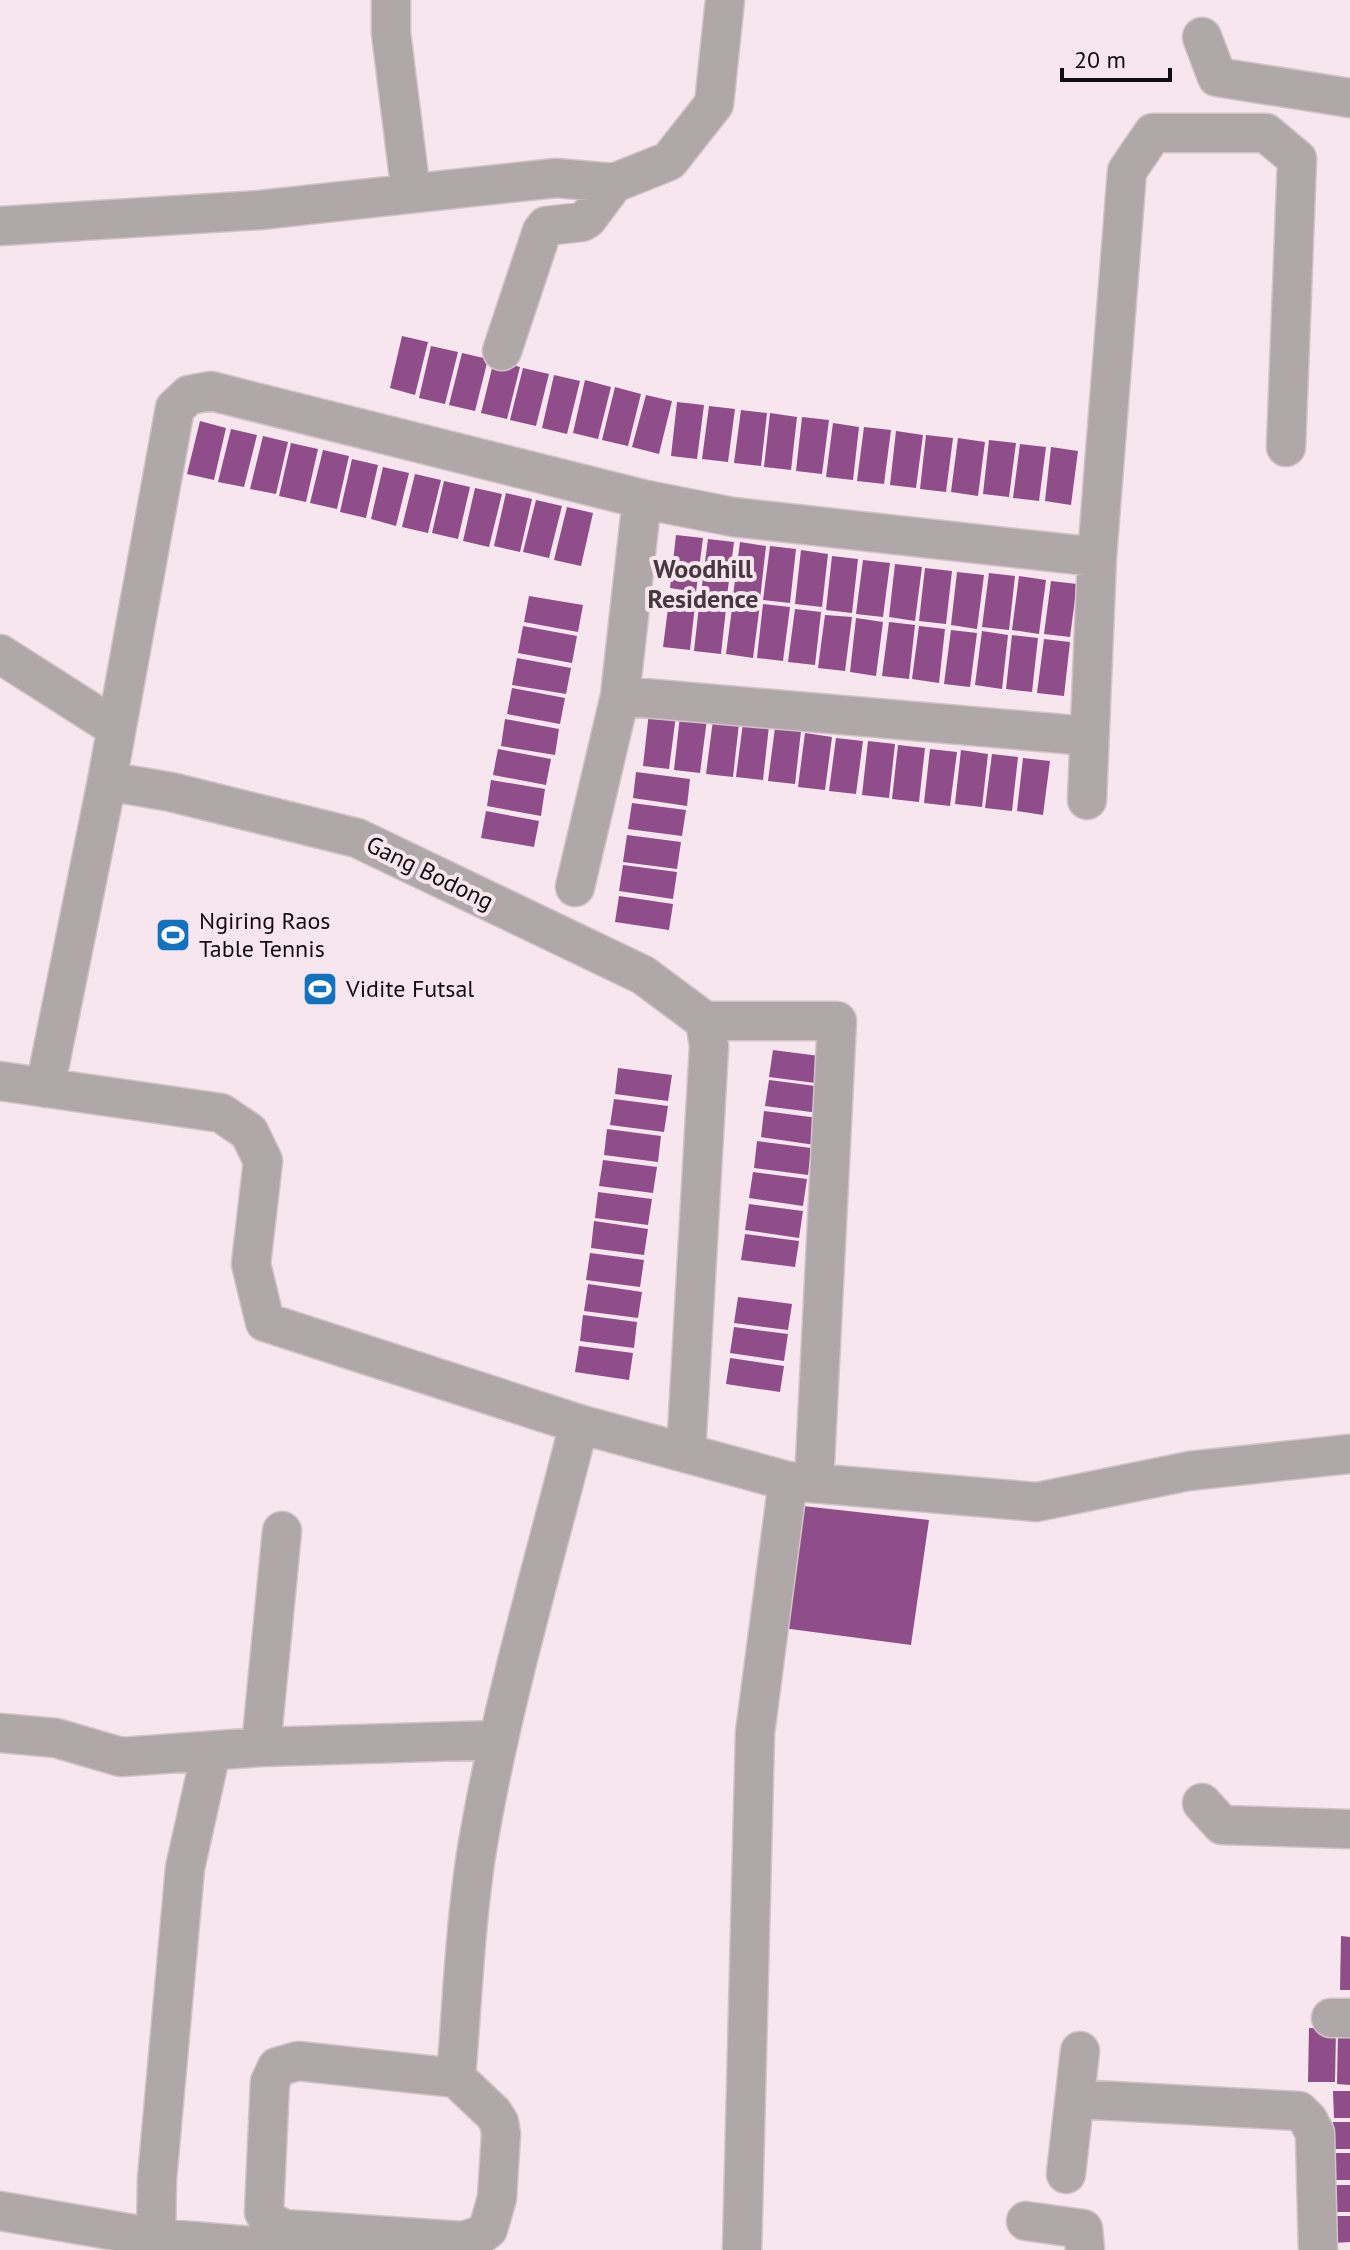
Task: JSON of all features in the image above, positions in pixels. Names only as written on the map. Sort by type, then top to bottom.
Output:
[{"type":"street","points":[[391,0],[391,33],[411,193]]},
{"type":"street","points":[[0,226],[260,210],[556,178],[614,183],[669,161],[714,104],[725,0]]},
{"type":"street","points":[[1202,37],[1217,77],[1350,98]]},
{"type":"street","points":[[1087,800],[1097,557],[1127,171],[1153,133],[1266,133],[1297,159],[1286,447]]},
{"type":"street","points":[[502,351],[542,231],[546,226],[587,219],[614,183]]},
{"type":"street","points":[[45,1088],[107,781],[175,408],[189,395],[211,391],[642,499],[733,517],[1097,557]]},
{"type":"street","points":[[575,887],[620,696],[642,499]]},
{"type":"street","points":[[0,654],[116,728]]},
{"type":"street","points":[[620,696],[1088,736]]},
{"type":"street","name":"Gang Bodong","points":[[107,781],[171,792],[357,838],[643,975],[707,1034]]},
{"type":"street","points":[[686,1452],[707,1034],[837,1021],[801,1482],[755,1733],[742,2250]]},
{"type":"street","points":[[0,1081],[221,1113],[249,1132],[263,1161],[251,1264],[265,1322],[579,1424],[801,1482],[1037,1502],[1189,1471],[1350,1454]]},
{"type":"street","points":[[456,2078],[476,1856],[498,1740],[579,1424]]},
{"type":"street","points":[[261,1747],[282,1531]]},
{"type":"street","points":[[0,1733],[56,1738],[121,1757],[261,1747],[498,1740]]},
{"type":"street","points":[[156,2238],[157,2179],[185,1868],[211,1752]]},
{"type":"street","points":[[1202,1803],[1222,1825],[1350,1829]]},
{"type":"street","points":[[1066,2174],[1080,2051]]},
{"type":"street","points":[[298,2061],[456,2078],[493,2113],[499,2122],[501,2134],[497,2198],[488,2229],[479,2236],[463,2241],[284,2229],[268,2220],[264,2212],[270,2082],[277,2067],[298,2061]]},
{"type":"street","points":[[1075,2099],[1299,2111],[1315,2133],[1318,2250]]},
{"type":"street","points":[[0,2211],[156,2238],[302,2250]]},
{"type":"street","points":[[1026,2221],[1083,2229],[1085,2250]]},
{"type":"building","points":[[402,336],[428,342],[415,395],[390,388]]},
{"type":"building","points":[[431,346],[458,352],[445,404],[419,398]]},
{"type":"building","points":[[462,353],[488,359],[475,411],[449,405]]},
{"type":"building","points":[[494,360],[520,367],[507,419],[481,413]]},
{"type":"building","points":[[523,368],[549,374],[536,426],[510,420]]},
{"type":"building","points":[[554,375],[580,381],[567,434],[542,428]]},
{"type":"building","points":[[585,380],[611,387],[598,439],[573,433]]},
{"type":"building","points":[[615,387],[641,394],[628,446],[602,440]]},
{"type":"building","points":[[646,395],[672,401],[659,454],[632,447]]},
{"type":"building","points":[[677,402],[704,405],[697,459],[671,456]]},
{"type":"building","points":[[709,406],[735,409],[728,462],[702,459]]},
{"type":"building","points":[[741,410],[767,413],[761,466],[734,463]]},
{"type":"building","points":[[770,413],[797,417],[791,470],[764,467]]},
{"type":"building","points":[[802,417],[829,420],[822,474],[796,471]]},
{"type":"building","points":[[200,421],[226,428],[214,480],[187,474]]},
{"type":"building","points":[[833,423],[859,427],[853,480],[826,477]]},
{"type":"building","points":[[864,427],[891,430],[884,484],[857,481]]},
{"type":"building","points":[[231,429],[257,435],[244,487],[218,482]]},
{"type":"building","points":[[896,431],[923,435],[916,488],[890,485]]},
{"type":"building","points":[[926,435],[953,438],[946,492],[920,489]]},
{"type":"building","points":[[263,436],[288,442],[276,494],[250,489]]},
{"type":"building","points":[[958,438],[985,442],[978,496],[951,492]]},
{"type":"building","points":[[989,440],[1016,443],[1009,497],[983,494]]},
{"type":"building","points":[[291,443],[318,449],[306,502],[279,496]]},
{"type":"building","points":[[1020,444],[1046,447],[1039,501],[1013,498]]},
{"type":"building","points":[[1051,447],[1078,451],[1071,505],[1045,501]]},
{"type":"building","points":[[323,450],[349,456],[337,509],[310,503]]},
{"type":"building","points":[[352,459],[378,465],[366,518],[340,512]]},
{"type":"building","points":[[383,467],[409,473],[396,526],[371,519]]},
{"type":"building","points":[[415,474],[441,480],[428,533],[402,527]]},
{"type":"building","points":[[444,481],[470,487],[458,539],[432,533]]},
{"type":"building","points":[[475,488],[502,494],[489,547],[463,541]]},
{"type":"building","points":[[506,493],[532,499],[520,552],[494,546]]},
{"type":"building","points":[[536,500],[562,506],[549,558],[523,552]]},
{"type":"building","points":[[567,507],[593,513],[581,566],[554,560]]},
{"type":"building","points":[[676,535],[703,538],[696,592],[670,588]]},
{"type":"building","points":[[708,539],[734,542],[727,596],[701,593]]},
{"type":"building","points":[[740,542],[766,546],[760,599],[733,596]]},
{"type":"building","points":[[770,546],[796,549],[790,603],[763,600]]},
{"type":"building","points":[[801,550],[828,554],[822,607],[795,604]]},
{"type":"building","points":[[832,556],[858,559],[852,613],[826,610]]},
{"type":"building","points":[[863,560],[890,563],[883,617],[856,614]]},
{"type":"building","points":[[895,564],[922,567],[915,621],[889,617]]},
{"type":"building","points":[[925,568],[952,571],[946,624],[919,621]]},
{"type":"building","points":[[957,572],[984,575],[977,629],[951,625]]},
{"type":"building","points":[[989,573],[1015,576],[1009,630],[982,627]]},
{"type":"building","points":[[1019,576],[1046,580],[1039,634],[1012,630]]},
{"type":"building","points":[[1051,581],[1077,584],[1070,637],[1044,634]]},
{"type":"building","points":[[670,593],[696,596],[690,650],[663,647]]},
{"type":"building","points":[[529,596],[583,605],[578,632],[524,622]]},
{"type":"building","points":[[700,597],[727,600],[721,654],[694,651]]},
{"type":"building","points":[[733,601],[760,604],[753,658],[726,654]]},
{"type":"building","points":[[763,604],[790,607],[783,661],[757,658]]},
{"type":"building","points":[[795,609],[821,612],[815,665],[788,662]]},
{"type":"building","points":[[825,615],[852,617],[845,671],[818,668]]},
{"type":"building","points":[[856,618],[883,622],[876,676],[850,672]]},
{"type":"building","points":[[889,622],[915,625],[909,679],[882,676]]},
{"type":"building","points":[[523,626],[577,636],[572,663],[518,653]]},
{"type":"building","points":[[919,626],[945,629],[939,683],[912,679]]},
{"type":"building","points":[[951,630],[977,633],[970,687],[944,684]]},
{"type":"building","points":[[982,631],[1008,635],[1002,689],[975,685]]},
{"type":"building","points":[[1012,635],[1038,638],[1032,692],[1006,689]]},
{"type":"building","points":[[1044,639],[1070,642],[1064,696],[1037,693]]},
{"type":"building","points":[[517,658],[571,668],[566,694],[512,685]]},
{"type":"building","points":[[512,688],[565,698],[560,724],[507,714]]},
{"type":"building","points":[[649,712],[676,715],[669,769],[643,766]]},
{"type":"building","points":[[680,716],[707,719],[700,773],[674,770]]},
{"type":"building","points":[[505,719],[559,729],[555,755],[501,746]]},
{"type":"building","points":[[713,720],[739,723],[733,777],[706,774]]},
{"type":"building","points":[[743,723],[769,726],[763,780],[736,777]]},
{"type":"building","points":[[775,728],[801,731],[795,784],[768,781]]},
{"type":"building","points":[[805,733],[832,737],[825,790],[798,787]]},
{"type":"building","points":[[836,738],[863,741],[856,794],[829,791]]},
{"type":"building","points":[[868,741],[895,744],[889,798],[862,795]]},
{"type":"building","points":[[898,745],[925,748],[919,802],[892,799]]},
{"type":"building","points":[[498,749],[551,759],[546,785],[493,775]]},
{"type":"building","points":[[930,749],[957,752],[950,806],[924,803]]},
{"type":"building","points":[[961,750],[988,754],[982,807],[955,804]]},
{"type":"building","points":[[992,754],[1018,757],[1012,811],[985,808]]},
{"type":"building","points":[[1023,758],[1050,761],[1043,815],[1017,811]]},
{"type":"building","points":[[636,772],[690,779],[687,806],[633,798]]},
{"type":"building","points":[[491,780],[545,789],[541,816],[487,806]]},
{"type":"building","points":[[632,803],[686,810],[682,836],[628,829]]},
{"type":"building","points":[[486,811],[539,821],[534,847],[481,838]]},
{"type":"building","points":[[627,835],[681,842],[677,869],[623,862]]},
{"type":"building","points":[[623,865],[677,872],[673,899],[619,891]]},
{"type":"building","points":[[619,896],[673,904],[669,930],[615,922]]},
{"type":"building","points":[[773,1050],[827,1057],[823,1084],[769,1077]]},
{"type":"building","points":[[618,1068],[672,1075],[668,1101],[615,1094]]},
{"type":"building","points":[[769,1080],[823,1087],[819,1113],[765,1106]]},
{"type":"building","points":[[614,1099],[668,1106],[664,1132],[610,1125]]},
{"type":"building","points":[[764,1111],[818,1118],[815,1145],[761,1137]]},
{"type":"building","points":[[607,1129],[661,1136],[658,1162],[604,1155]]},
{"type":"building","points":[[757,1141],[811,1148],[808,1175],[754,1168]]},
{"type":"building","points":[[603,1160],[657,1167],[653,1193],[599,1186]]},
{"type":"building","points":[[753,1172],[807,1179],[803,1206],[749,1198]]},
{"type":"building","points":[[598,1192],[652,1199],[648,1225],[595,1218]]},
{"type":"building","points":[[749,1204],[803,1211],[799,1238],[745,1230]]},
{"type":"building","points":[[594,1221],[648,1229],[644,1255],[591,1248]]},
{"type":"building","points":[[745,1234],[799,1241],[795,1267],[741,1260]]},
{"type":"building","points":[[590,1253],[644,1260],[640,1287],[586,1280]]},
{"type":"building","points":[[588,1284],[642,1292],[638,1318],[584,1311]]},
{"type":"building","points":[[738,1297],[792,1304],[788,1330],[734,1323]]},
{"type":"building","points":[[583,1315],[637,1322],[634,1348],[580,1341]]},
{"type":"building","points":[[734,1327],[788,1334],[784,1361],[730,1353]]},
{"type":"building","points":[[579,1346],[633,1353],[629,1380],[575,1372]]},
{"type":"building","points":[[730,1358],[784,1366],[780,1392],[726,1384]]},
{"type":"building","points":[[803,1506],[929,1520],[911,1645],[783,1628]]},
{"type":"building","points":[[1341,1936],[1350,1937],[1350,1990],[1340,1990]]},
{"type":"building","points":[[1309,2028],[1336,2029],[1335,2082],[1308,2082]]},
{"type":"building","points":[[1338,2031],[1350,2031],[1350,2085],[1337,2084]]},
{"type":"building","points":[[1333,2091],[1350,2091],[1350,2118],[1334,2118]]},
{"type":"building","points":[[1333,2122],[1350,2122],[1350,2149],[1334,2149]]},
{"type":"building","points":[[1333,2153],[1350,2153],[1350,2180],[1333,2180]]},
{"type":"building","points":[[1334,2185],[1350,2185],[1350,2212],[1334,2212]]},
{"type":"building","points":[[1334,2216],[1350,2216],[1350,2242],[1334,2243]]},
{"type":"place","name":"Ngiring Raos Table Tennis","points":[[173,935]]},
{"type":"place","name":"Vidite Futsal","points":[[320,989]]},
{"type":"district","name":"Woodhill Residence","points":[[703,584]]}]
